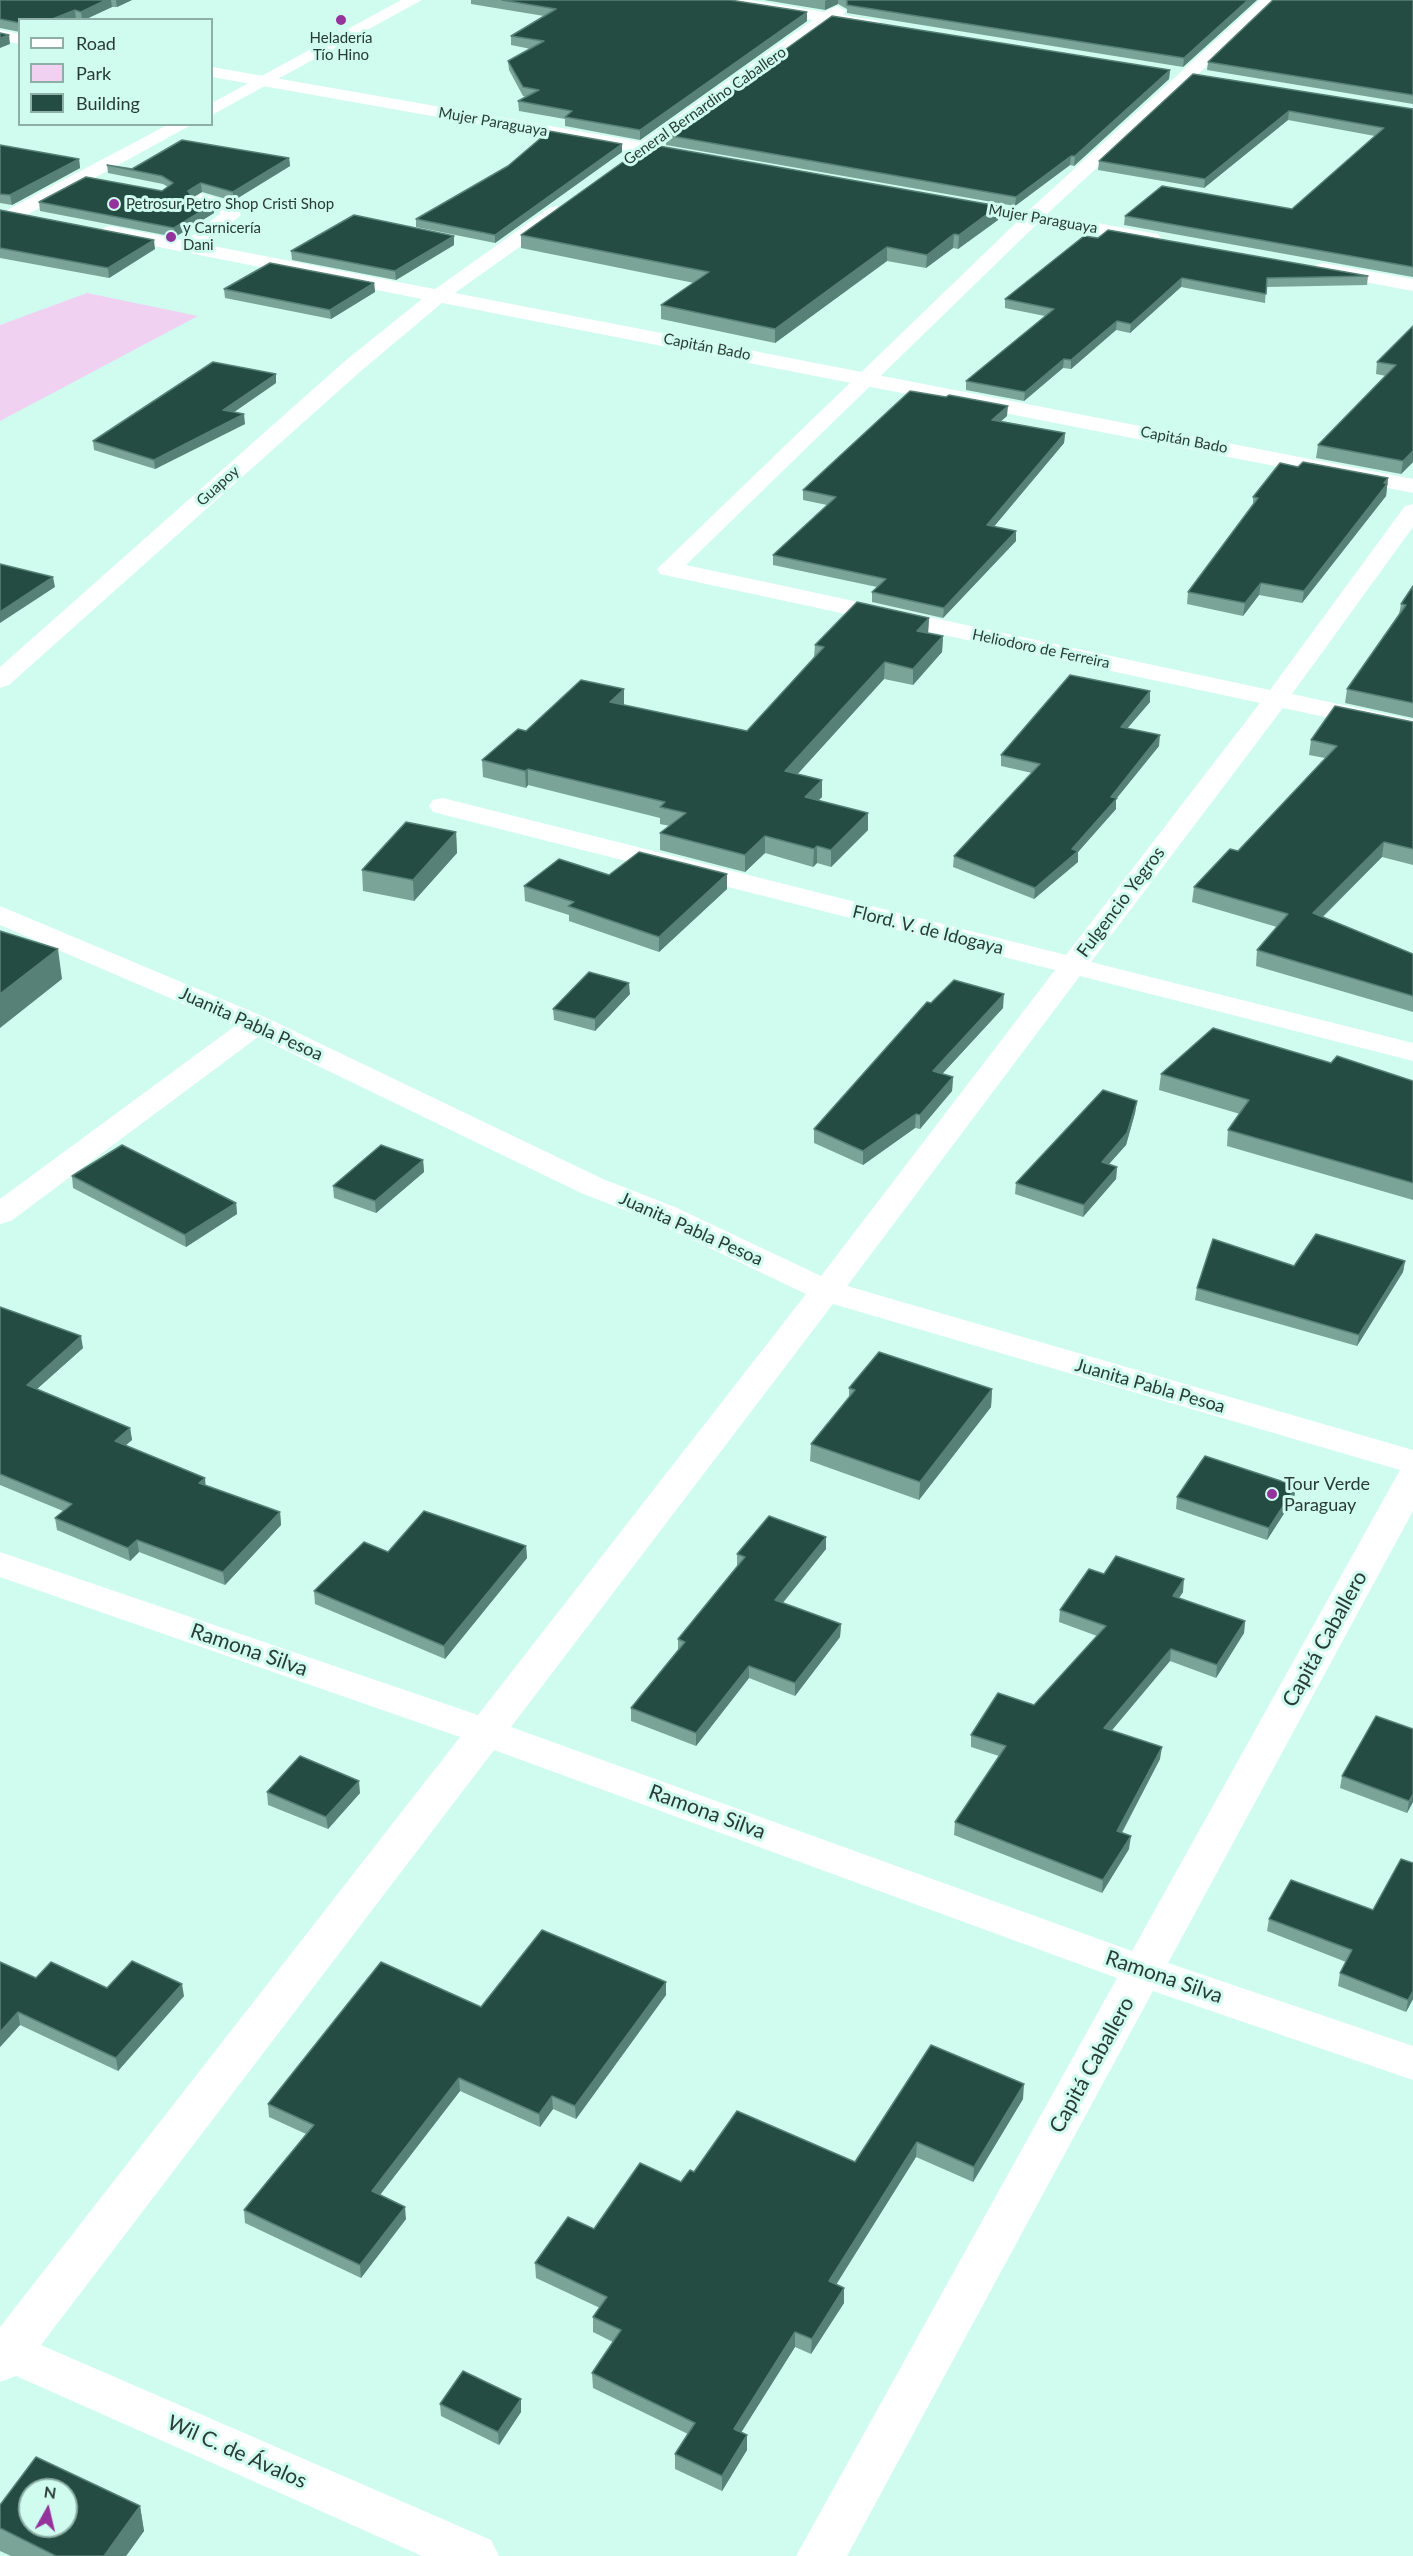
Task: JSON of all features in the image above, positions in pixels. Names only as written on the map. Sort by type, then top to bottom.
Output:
[{"type":"street","points":[[213,109],[414,0]]},
{"type":"street","points":[[718,0],[887,27]]},
{"type":"street","name":"General Bernardino Caballero","points":[[616,169],[854,0]]},
{"type":"street","points":[[866,377],[1033,218],[1270,0]]},
{"type":"street","points":[[0,35],[18,39]]},
{"type":"street","points":[[213,86],[253,64]]},
{"type":"street","points":[[1166,71],[1213,78]]},
{"type":"street","name":"Mujer Paraguaya","points":[[213,72],[704,159]]},
{"type":"street","points":[[5,214],[84,177],[180,126]]},
{"type":"street","points":[[84,177],[117,184]]},
{"type":"street","points":[[190,247],[231,215],[230,208],[201,200]]},
{"type":"street","name":"Mujer Paraguaya","points":[[939,201],[1171,242]]},
{"type":"street","points":[[438,296],[570,202]]},
{"type":"street","points":[[5,214],[51,220]]},
{"type":"street","name":"Capitán Bado","points":[[86,227],[866,377],[1413,486]]},
{"type":"street","points":[[1309,267],[1413,285]]},
{"type":"street","name":"Guapoy","points":[[0,680],[353,366],[438,296]]},
{"type":"street","name":"Heliodoro de Ferreira","points":[[866,377],[669,570],[1413,728]]},
{"type":"street","name":"Fulgencio Yegros","points":[[3,2354],[826,1292],[1276,699],[1413,511]]},
{"type":"street","name":"Flord. V. de Idogaya","points":[[443,806],[1413,1052]]},
{"type":"street","name":"Juanita Pabla Pesoa","points":[[0,915],[256,1024],[592,1186],[664,1214],[826,1292],[1413,1462]]},
{"type":"street","points":[[0,1215],[256,1024]]},
{"type":"street","name":"Capitá Caballero","points":[[821,2556],[1413,1478]]},
{"type":"street","name":"Ramona Silva","points":[[0,1564],[486,1732],[1143,1971],[1413,2063]]},
{"type":"street","name":"Wil C. de Ávalos","points":[[3,2354],[474,2556]]},
{"type":"green space","points":[[87,293],[198,316],[0,421],[0,325]]},
{"type":"building","points":[[0,0],[106,0],[81,12],[75,10],[55,18],[18,18],[18,23],[0,19]]},
{"type":"building","points":[[502,0],[730,0],[807,12],[640,130],[565,117],[572,111],[518,101],[539,90],[523,87],[508,61],[544,41],[511,36],[556,9]]},
{"type":"building","points":[[847,0],[1248,0],[1184,58],[847,5]]},
{"type":"building","points":[[1273,0],[1413,0],[1413,95],[1208,62]]},
{"type":"building","points":[[832,16],[1170,70],[1075,156],[1071,156],[1016,197],[666,135]]},
{"type":"building","points":[[1193,74],[1413,109],[1413,267],[1125,216],[1162,186],[1292,209],[1384,128],[1289,111],[1205,179],[1099,161]]},
{"type":"building","points":[[549,131],[622,144],[495,235],[416,219],[508,166]]},
{"type":"building","points":[[182,140],[289,158],[233,192],[201,183],[188,191],[193,198],[213,204],[174,228],[39,202],[86,177],[162,191],[173,183],[162,176],[107,165],[132,169]]},
{"type":"building","points":[[648,144],[998,206],[959,235],[954,234],[927,255],[887,247],[775,329],[661,305],[709,272],[521,235]]},
{"type":"building","points":[[0,145],[79,159],[10,195],[0,194]]},
{"type":"building","points":[[0,210],[154,240],[108,268],[0,248]]},
{"type":"building","points":[[354,215],[454,236],[395,271],[291,251]]},
{"type":"building","points":[[1108,230],[1368,276],[1267,278],[1266,294],[1182,278],[1131,324],[1117,321],[1071,360],[1064,359],[1025,392],[966,381],[1054,309],[1005,299],[1084,236],[1098,238]]},
{"type":"building","points":[[270,263],[374,283],[330,310],[224,289]]},
{"type":"building","points":[[1413,326],[1413,451],[1403,461],[1318,445],[1396,365],[1377,362]]},
{"type":"building","points":[[213,362],[276,374],[223,410],[244,414],[154,460],[93,441]]},
{"type":"building","points":[[910,391],[946,397],[949,395],[1008,406],[992,420],[1065,433],[987,525],[1016,531],[944,608],[872,592],[886,579],[773,555],[836,497],[803,490]]},
{"type":"building","points":[[1303,462],[1388,478],[1384,483],[1387,484],[1304,591],[1261,583],[1245,603],[1188,592],[1258,498],[1253,497],[1280,463],[1298,467]]},
{"type":"building","points":[[0,564],[53,577],[0,612]]},
{"type":"building","points":[[1413,586],[1413,703],[1347,689],[1406,605],[1401,604]]},
{"type":"building","points":[[857,602],[929,618],[917,631],[943,636],[913,669],[885,662],[785,771],[822,780],[805,797],[868,813],[831,850],[817,846],[814,849],[765,836],[745,855],[660,833],[686,813],[660,807],[665,802],[482,760],[518,729],[526,731],[581,680],[624,689],[610,702],[747,731],[824,647],[815,645]]},
{"type":"building","points":[[1070,675],[1150,691],[1121,727],[1160,735],[1111,797],[1117,798],[1072,849],[1078,851],[1035,888],[954,856],[1040,764],[1001,755]]},
{"type":"building","points":[[1335,706],[1413,722],[1413,849],[1384,842],[1313,913],[1413,954],[1413,996],[1257,950],[1288,914],[1194,887],[1230,849],[1238,851],[1337,746],[1311,740]]},
{"type":"building","points":[[406,822],[456,832],[413,880],[362,870]]},
{"type":"building","points":[[639,852],[727,874],[659,937],[568,906],[574,902],[524,886],[559,859],[609,875]]},
{"type":"building","points":[[0,931],[58,949],[0,994]]},
{"type":"building","points":[[589,972],[629,983],[595,1019],[553,1009]]},
{"type":"building","points":[[954,980],[1004,994],[933,1071],[953,1077],[920,1115],[916,1114],[863,1151],[814,1129],[927,1002],[931,1003]]},
{"type":"building","points":[[1213,1028],[1331,1063],[1337,1056],[1413,1081],[1413,1183],[1228,1130],[1249,1100],[1161,1074]]},
{"type":"building","points":[[1103,1090],[1137,1101],[1127,1133],[1102,1162],[1117,1167],[1084,1205],[1016,1183]]},
{"type":"building","points":[[122,1145],[236,1203],[185,1235],[72,1176]]},
{"type":"building","points":[[381,1145],[423,1160],[375,1201],[333,1186]]},
{"type":"building","points":[[1316,1234],[1405,1261],[1359,1335],[1197,1288],[1213,1239],[1294,1266]]},
{"type":"building","points":[[0,1307],[81,1336],[27,1385],[130,1428],[115,1441],[205,1478],[199,1483],[280,1512],[223,1572],[137,1540],[128,1548],[55,1518],[72,1504],[0,1474]]},
{"type":"building","points":[[879,1352],[992,1389],[920,1482],[811,1444],[855,1390],[849,1388]]},
{"type":"building","points":[[1205,1456],[1296,1486],[1269,1528],[1177,1497]]},
{"type":"building","points":[[424,1511],[526,1546],[444,1646],[314,1591],[364,1542],[388,1552]]},
{"type":"building","points":[[769,1516],[826,1537],[775,1600],[841,1624],[795,1683],[749,1666],[696,1733],[631,1708],[685,1642],[678,1639],[745,1557],[737,1554]]},
{"type":"building","points":[[1116,1556],[1184,1579],[1173,1596],[1245,1621],[1217,1665],[1171,1649],[1104,1728],[1162,1747],[1117,1831],[1131,1836],[1103,1880],[955,1822],[1006,1746],[971,1735],[998,1693],[1034,1705],[1106,1626],[1060,1610],[1089,1569],[1104,1574]]},
{"type":"building","points":[[1376,1716],[1413,1729],[1413,1794],[1409,1801],[1342,1776]]},
{"type":"building","points":[[300,1756],[359,1781],[326,1817],[267,1792]]},
{"type":"building","points":[[1401,1859],[1413,1863],[1413,1991],[1408,2000],[1340,1973],[1352,1950],[1269,1919],[1291,1880],[1373,1910]]},
{"type":"building","points":[[542,1930],[666,1982],[575,2106],[552,2096],[539,2114],[459,2078],[372,2191],[405,2207],[360,2265],[244,2210],[314,2125],[268,2104],[381,1962],[481,2007]]},
{"type":"building","points":[[132,1961],[182,1984],[116,2058],[18,2012],[0,2032],[0,1962],[36,1978],[51,1962],[107,1988]]},
{"type":"building","points":[[931,2045],[1024,2084],[974,2167],[917,2142],[829,2281],[844,2288],[812,2339],[795,2332],[734,2429],[747,2435],[722,2476],[675,2454],[695,2423],[592,2373],[621,2330],[593,2317],[607,2297],[535,2263],[568,2217],[594,2229],[640,2163],[681,2182],[690,2170],[694,2172],[737,2111],[855,2162]]},
{"type":"building","points":[[463,2371],[521,2399],[498,2432],[440,2404]]},
{"type":"building","points":[[36,2457],[140,2506],[104,2556],[56,2556],[20,2538],[78,2538],[78,2478],[20,2478]]},
{"type":"building","points":[[18,2481],[18,2537],[0,2528],[0,2505]]},
{"type":"place","name":"Heladería Tío Hino","points":[[341,20]]},
{"type":"place","name":"Petrosur Petro Shop Cristi Shop","points":[[114,204]]},
{"type":"place","name":"y Carnicería Dani","points":[[171,237]]},
{"type":"place","name":"Tour Verde Paraguay","points":[[1272,1494]]}]
